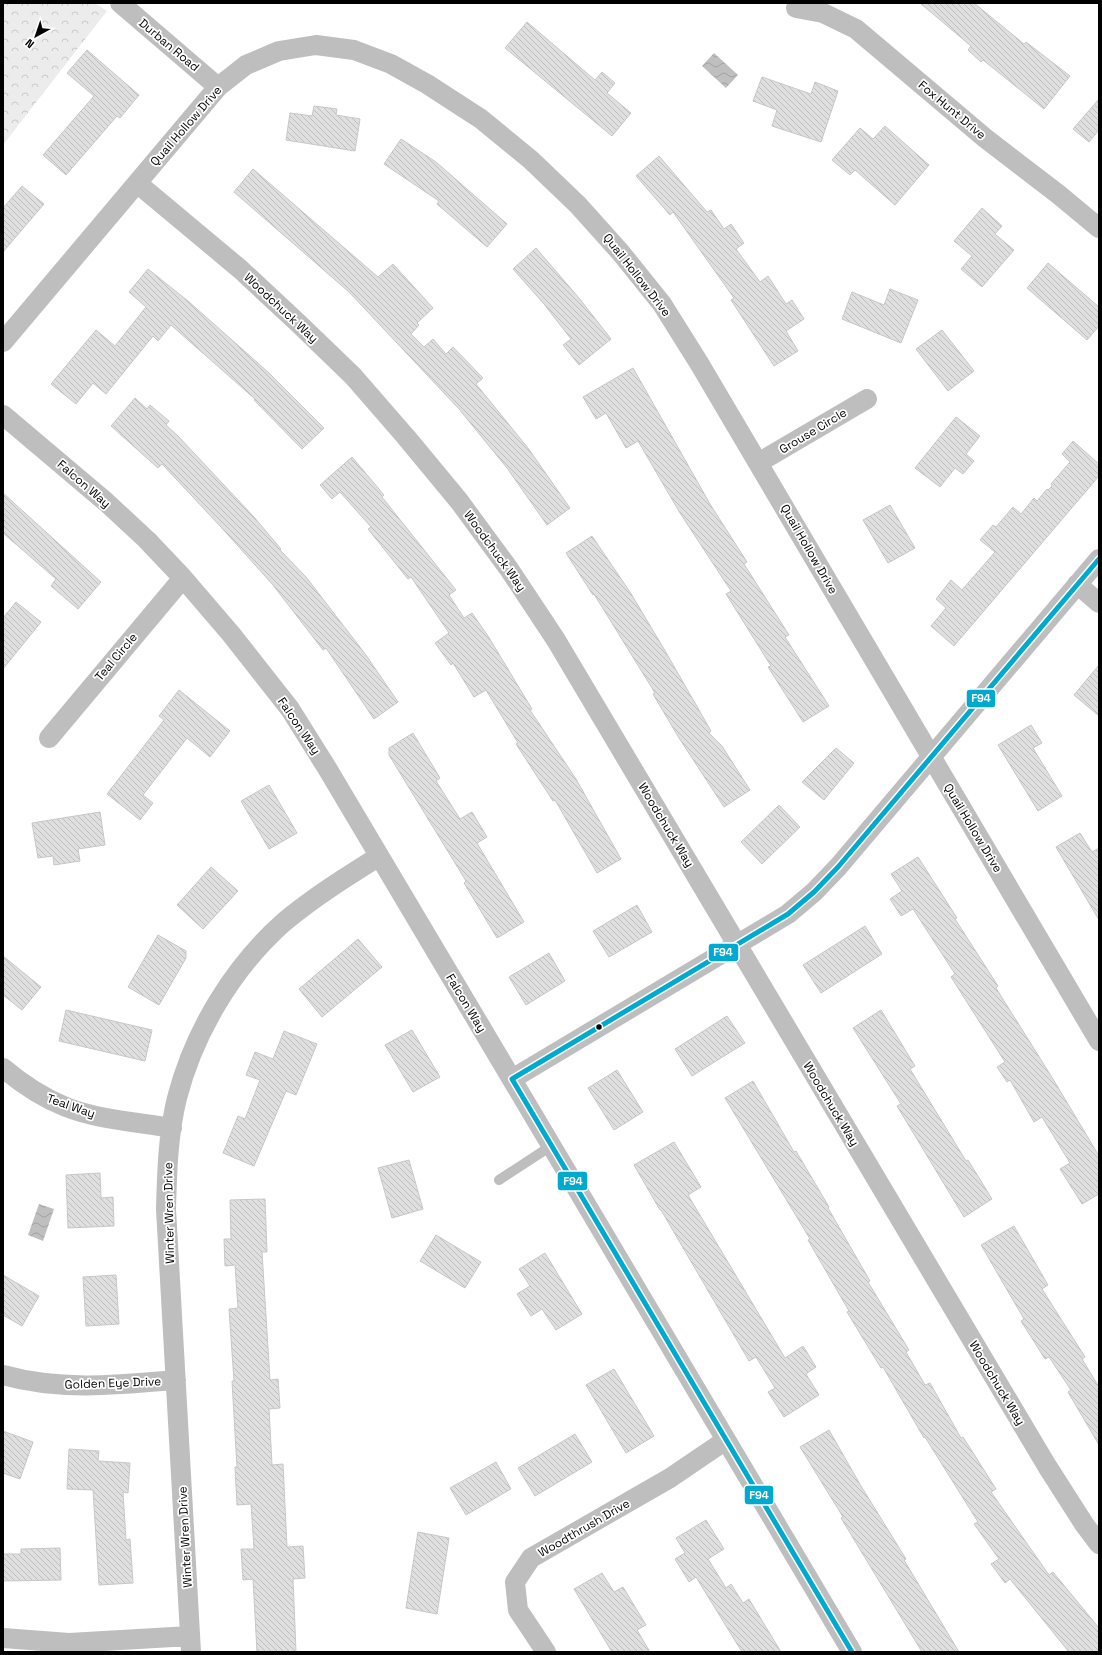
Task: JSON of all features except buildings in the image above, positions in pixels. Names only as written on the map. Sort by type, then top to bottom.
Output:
[{"type":"street","name":"Durban Road","points":[[120,3],[218,87]]},
{"type":"street","name":"Fox Hunt Drive","points":[[796,8],[823,13],[856,29],[985,138],[1058,194],[1099,228]]},
{"type":"street","name":"Quail Hollow Drive","points":[[3,342],[218,87],[246,65],[279,51],[316,45],[354,50],[391,64],[427,84],[481,119],[531,160],[578,205],[640,276],[662,304],[758,463],[1099,1041]]},
{"type":"street","name":"Woodchuck Way","points":[[137,183],[240,269],[342,366],[406,437],[459,501],[509,568],[556,640],[1047,1466],[1084,1524],[1099,1544]]},
{"type":"street","name":"Grouse Circle","points":[[758,463],[867,398]]},
{"type":"street","name":"Falcon Way","points":[[3,415],[106,502],[147,540],[183,578],[231,634],[290,709],[327,768],[378,857],[512,1079],[852,1652]]},
{"type":"street","points":[[512,1079],[788,914],[814,892],[838,867],[1099,559]]},
{"type":"street","name":"Teal Circle","points":[[49,738],[183,578]]},
{"type":"street","points":[[1077,584],[1099,603]]},
{"type":"street","name":"Winter Wren Drive","points":[[191,1644],[166,1209],[167,1168],[177,1099],[188,1064],[203,1029],[224,992],[251,956],[284,923],[318,896],[378,857]]},
{"type":"street","name":"Teal Way","points":[[3,1068],[20,1082],[42,1096],[66,1107],[90,1115],[172,1128]]},
{"type":"street","name":"Golden Eye Drive","points":[[3,1375],[26,1381],[73,1386],[176,1380]]},
{"type":"street","name":"Woodthrush Drive","points":[[546,1652],[518,1610],[515,1582],[531,1558],[670,1478],[726,1440]]},
{"type":"street","points":[[3,1638],[69,1643],[191,1644]]},
{"type":"lane","points":[[499,1180],[551,1146]]},
{"type":"green space","points":[[3,3],[95,3],[107,11],[3,145]]},
{"type":"water","points":[[714,53],[738,75],[726,88],[702,66]]},
{"type":"water","points":[[39,1204],[54,1209],[43,1241],[28,1235]]},
{"type":"transit line","name":"F94","points":[[852,1652],[512,1079],[788,914],[814,892],[838,867],[1099,559]]}]
